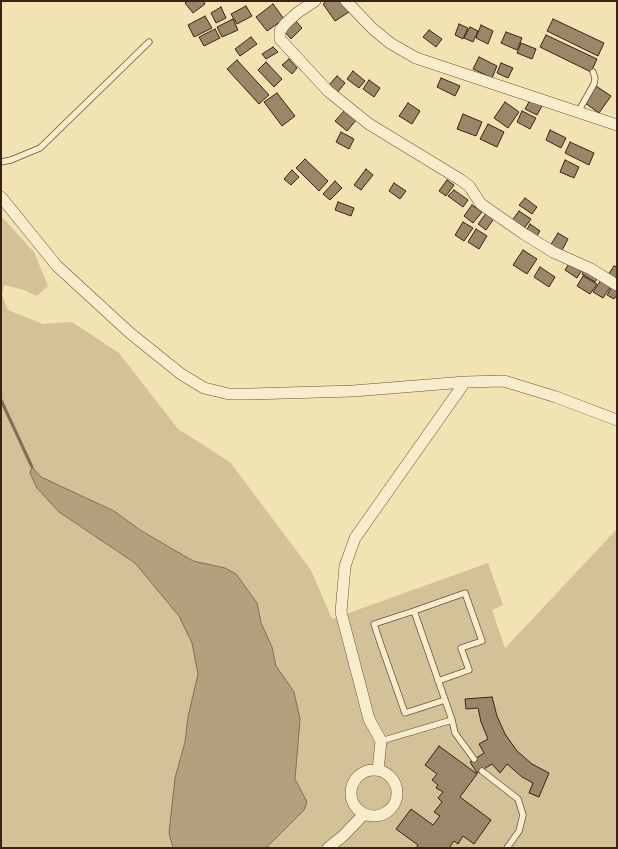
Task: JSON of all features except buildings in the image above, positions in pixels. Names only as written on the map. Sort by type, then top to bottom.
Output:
[{"type":"street","points":[[315,1],[297,13],[286,24],[280,31],[280,39],[328,91],[369,124],[461,180],[469,186],[481,204],[524,234],[553,252],[591,269],[617,285]]},
{"type":"street","points":[[346,1],[373,29],[390,43],[416,58],[617,125]]},
{"type":"street","points":[[1,197],[57,266],[130,333],[181,374],[204,388],[228,394],[250,394],[353,391],[465,382],[504,381],[556,397],[617,420]]},
{"type":"street","points":[[378,770],[381,741],[369,719],[342,612],[345,566],[355,538],[465,382]]},
{"type":"street","points":[[372,770],[378,770],[388,775],[396,783],[398,796],[396,802],[388,812],[383,815],[376,817],[364,814],[359,811],[352,800],[352,788],[354,782],[362,774],[372,770]]},
{"type":"street","points":[[328,848],[343,836],[364,814]]},
{"type":"lane","points":[[1,162],[11,160],[40,148],[149,42]]},
{"type":"lane","points":[[578,112],[594,84],[595,78],[593,72]]},
{"type":"lane","points":[[438,681],[469,670],[461,648],[482,641],[465,593],[374,624],[405,713],[445,700]]},
{"type":"lane","points":[[414,611],[456,733],[474,759]]},
{"type":"lane","points":[[381,741],[452,720]]},
{"type":"lane","points":[[482,771],[518,799],[523,815],[519,831],[507,848]]},
{"type":"shaded area","points":[[1,216],[34,252],[48,286],[37,296],[24,290],[4,285],[2,295],[8,310],[43,324],[72,322],[119,353],[178,429],[230,462],[311,570],[332,619],[488,563],[503,605],[492,610],[505,648],[617,529],[617,848],[1,848]]},
{"type":"shaded area","points":[[32,467],[41,477],[114,511],[140,530],[193,561],[225,568],[236,574],[257,603],[261,623],[272,647],[276,666],[294,692],[300,719],[295,779],[307,802],[304,810],[266,848],[173,848],[169,833],[175,778],[185,742],[188,717],[198,674],[192,643],[179,616],[135,563],[59,512],[37,488],[30,473]]},
{"type":"waterway","points":[[1,400],[32,467]]}]
